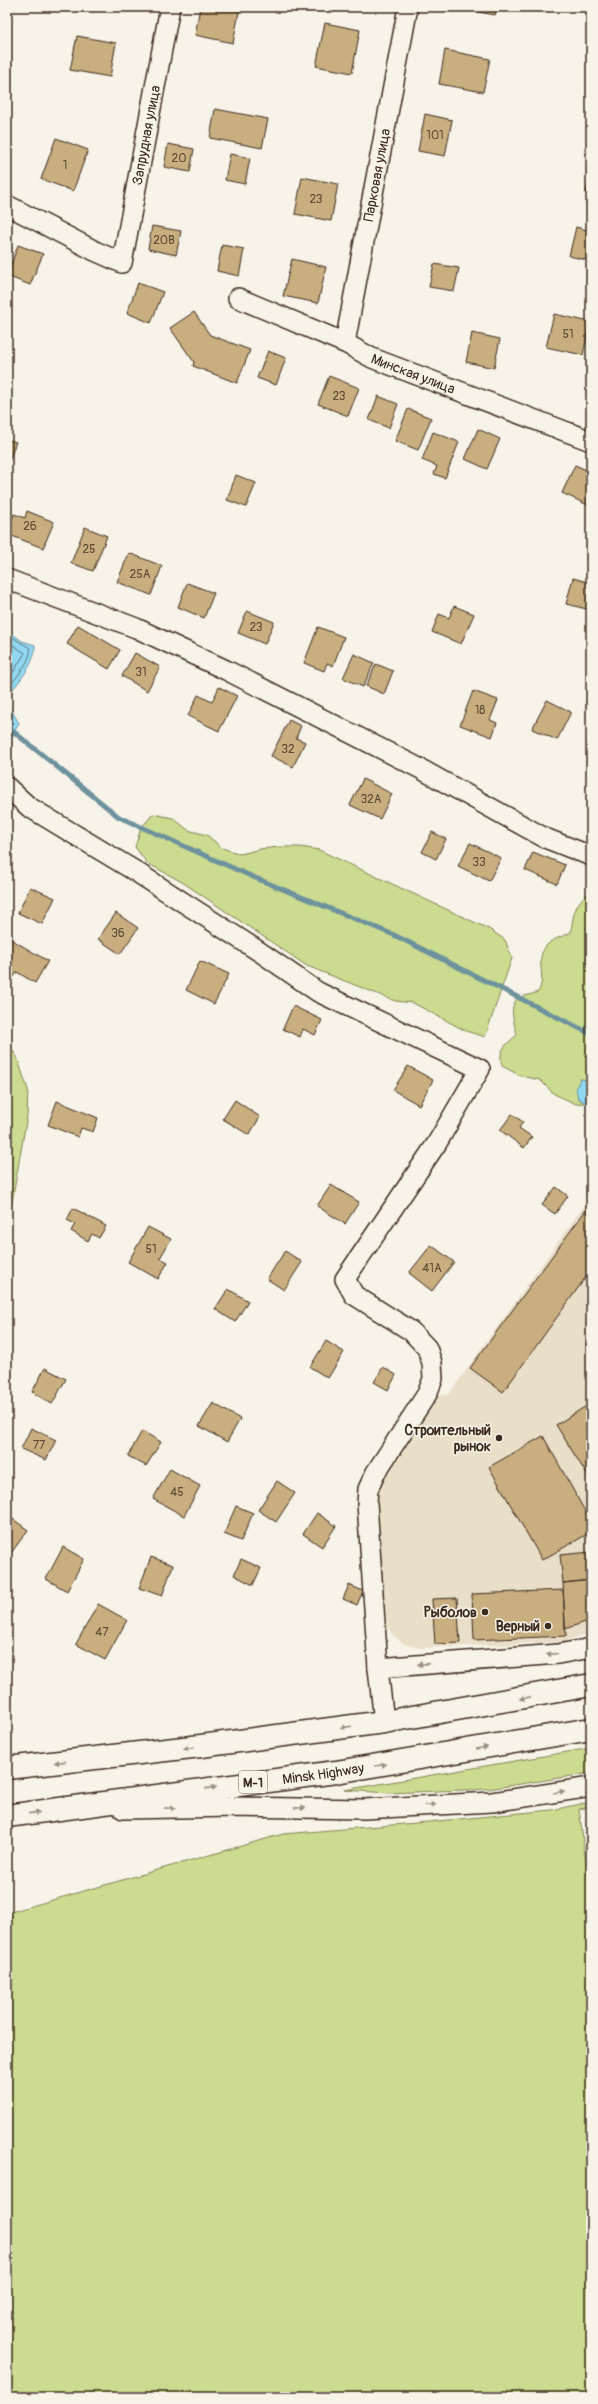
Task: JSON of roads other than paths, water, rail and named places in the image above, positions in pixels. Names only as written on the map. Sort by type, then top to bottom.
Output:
[{"type":"highway","points":[[7,1768],[201,1746],[384,1722],[591,1685]]},
{"type":"highway","name":"Minsk Highway","points":[[7,1816],[61,1810],[336,1772],[591,1729]]},
{"type":"street","name":"Запрудная улица","points":[[7,205],[95,251],[122,263],[170,7]]},
{"type":"street","name":"Парковая улица","points":[[345,343],[408,7]]},
{"type":"street","name":"Минская улица","points":[[238,298],[345,343],[372,358],[591,441]]},
{"type":"street","points":[[7,580],[136,628],[226,670],[419,768],[545,838],[591,856]]},
{"type":"street","points":[[7,787],[29,807],[135,871],[260,952],[318,992],[480,1070],[438,1143],[345,1279],[354,1295],[411,1331],[427,1348],[432,1363],[434,1379],[427,1394],[376,1472],[368,1489],[378,1668],[384,1722]]},
{"type":"street","points":[[378,1668],[558,1654],[591,1648]]},
{"type":"street","points":[[61,1810],[233,1807],[364,1809],[492,1802],[591,1787]]},
{"type":"water","points":[[7,630],[22,641],[35,645],[35,652],[33,659],[21,679],[7,697]]},
{"type":"water","points":[[7,703],[19,723],[11,738],[7,736]]},
{"type":"water","points":[[580,1079],[591,1081],[591,1107],[578,1098],[576,1088]]},
{"type":"waterway","points":[[14,732],[119,817],[253,877],[394,935],[591,1034]]},
{"type":"place","name":"Строительный рынок","points":[[499,1438]]},
{"type":"place","name":"Рыболов","points":[[485,1612]]},
{"type":"place","name":"Верный","points":[[548,1626]]}]
